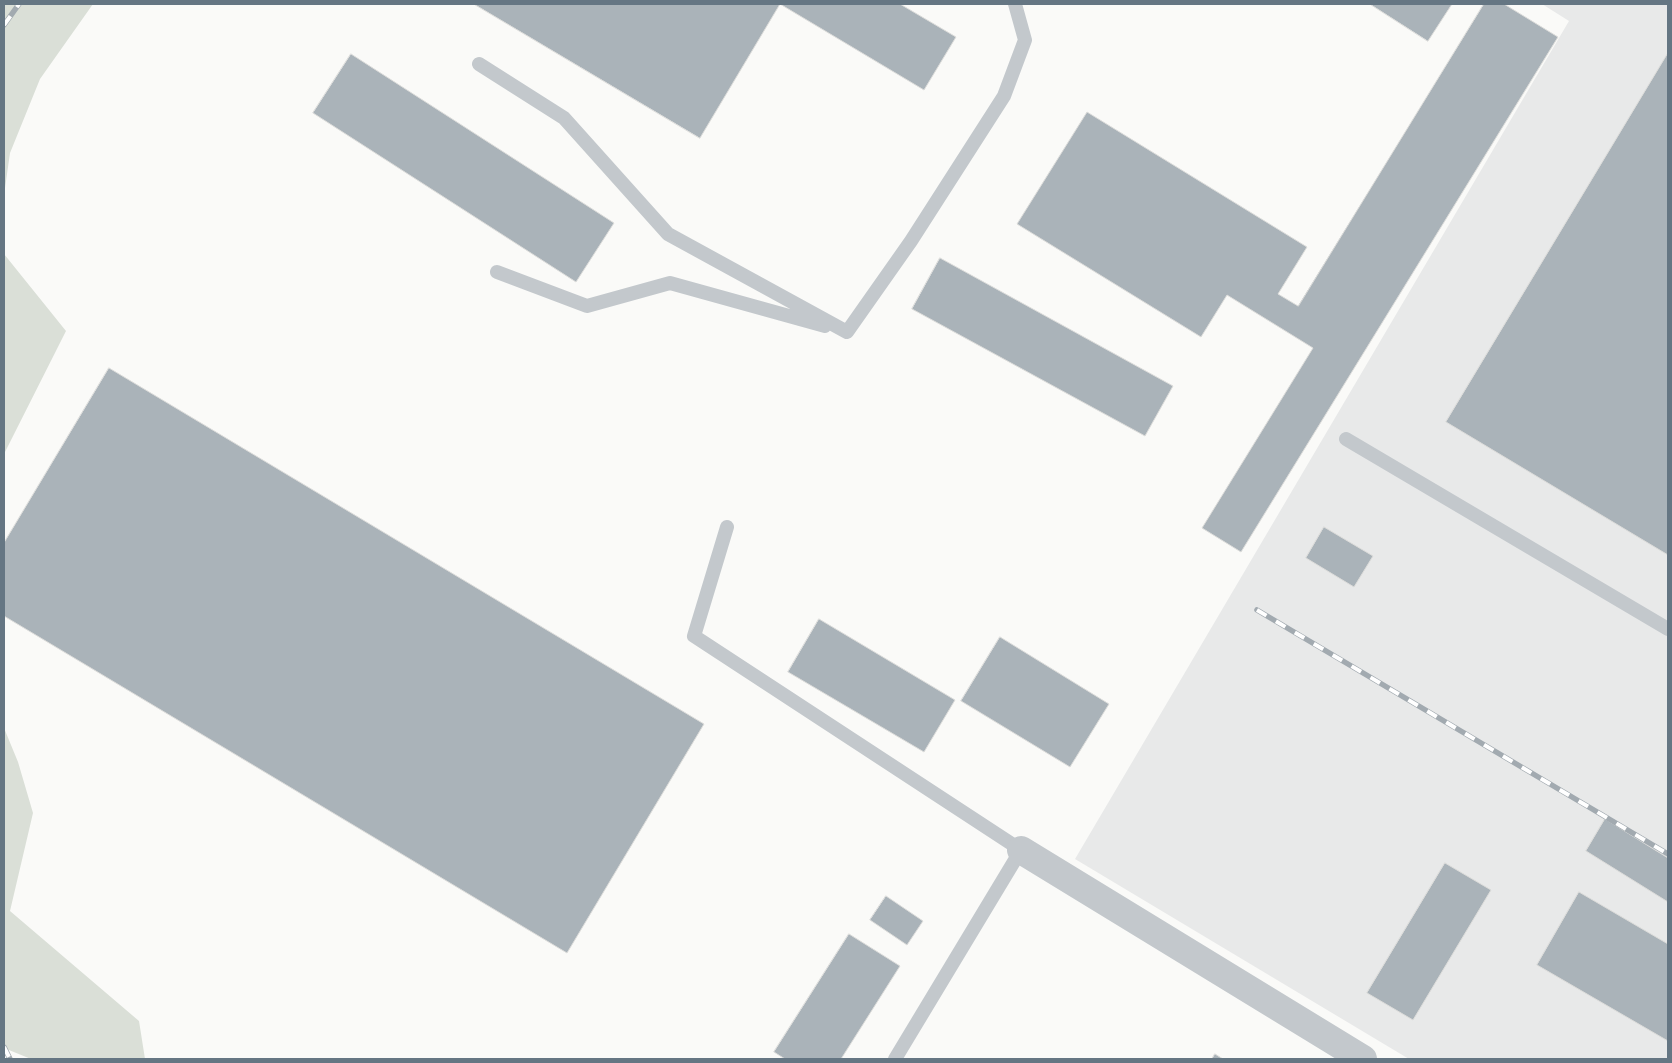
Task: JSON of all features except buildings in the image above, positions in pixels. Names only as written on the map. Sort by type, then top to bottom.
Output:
[{"type":"street","points":[[1021,850],[1363,1059]]},
{"type":"lane","points":[[847,332],[911,241],[1004,96],[1025,40],[1015,4]]},
{"type":"lane","points":[[479,64],[564,118],[668,234],[847,332]]},
{"type":"lane","points":[[497,272],[587,306],[670,283],[847,332]]},
{"type":"lane","points":[[1346,439],[1668,629]]},
{"type":"lane","points":[[727,527],[694,636],[1021,850],[895,1059]]},
{"type":"shaded area","points":[[4,4],[93,4],[40,79],[10,153],[4,195]]},
{"type":"shaded area","points":[[1542,4],[1668,4],[1668,1059],[1409,1059],[1075,859],[1569,21]]},
{"type":"shaded area","points":[[4,254],[66,331],[4,454]]},
{"type":"shaded area","points":[[4,728],[18,762],[33,813],[10,911],[139,1021],[145,1059],[31,1059],[4,1048]]},
{"type":"railway","points":[[4,25],[19,4]]},
{"type":"railway","points":[[1257,610],[1668,854]]},
{"type":"railway","points":[[4,1047],[10,1059]]}]
